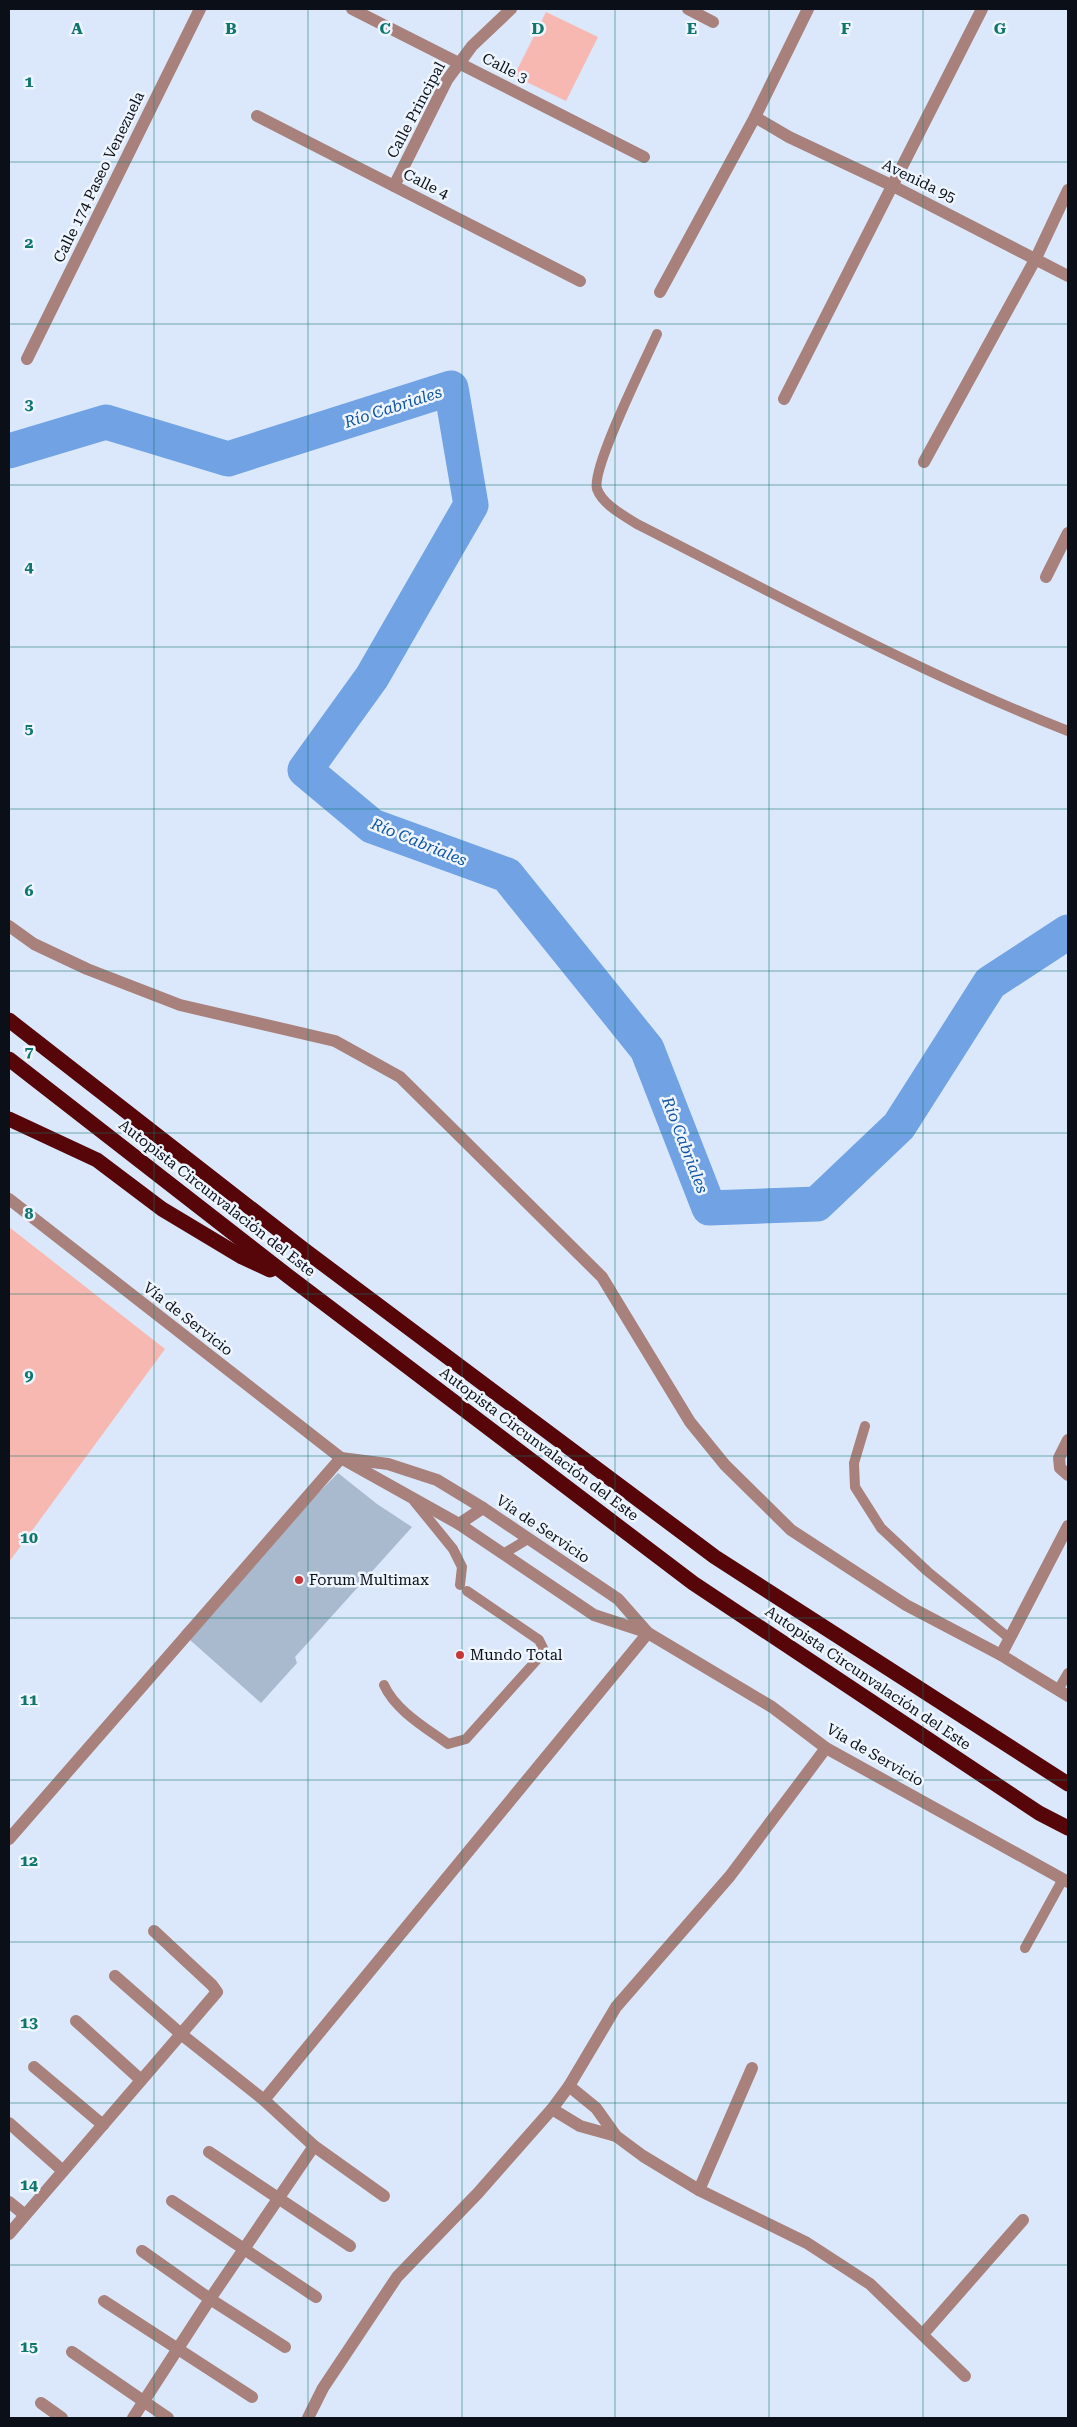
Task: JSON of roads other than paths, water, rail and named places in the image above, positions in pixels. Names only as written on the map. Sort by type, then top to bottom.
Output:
[{"type":"highway","name":"Autopista Circunvalación del Este","points":[[9,1020],[303,1249],[715,1557],[1068,1784]]},
{"type":"highway","name":"Autopista Circunvalación del Este","points":[[9,1059],[298,1284],[693,1584],[1039,1813],[1068,1828]]},
{"type":"highway","points":[[9,1119],[97,1160],[162,1209],[242,1257],[298,1284]]},
{"type":"street","name":"Calle 174 Paseo Venezuela","points":[[27,359],[200,9]]},
{"type":"street","name":"Calle 3","points":[[352,9],[644,157]]},
{"type":"street","name":"Calle Principal","points":[[394,186],[447,80],[472,46],[511,9]]},
{"type":"street","points":[[688,9],[713,22]]},
{"type":"street","points":[[660,292],[755,117],[808,9]]},
{"type":"street","points":[[784,399],[982,9]]},
{"type":"street","name":"Calle 4","points":[[257,116],[580,281]]},
{"type":"street","name":"Avenida 95","points":[[755,117],[789,137],[893,186],[1068,276]]},
{"type":"street","points":[[924,462],[1036,258],[1068,190]]},
{"type":"street","points":[[1046,578],[1068,533]]},
{"type":"street","points":[[9,926],[43,948],[87,969],[180,1006],[335,1041],[400,1076],[602,1277],[632,1323],[690,1422],[725,1465],[791,1530],[906,1605],[1000,1655],[1063,1693]]},
{"type":"street","name":"Vía de Servicio","points":[[9,1199],[341,1458],[388,1464],[437,1480],[484,1508],[618,1599],[648,1633],[772,1707],[826,1748],[1066,1881]]},
{"type":"street","points":[[1068,1440],[1059,1458],[1060,1468],[1068,1475]]},
{"type":"street","points":[[9,1839],[341,1458],[459,1524],[594,1615],[648,1633],[264,2100]]},
{"type":"street","points":[[459,1524],[484,1508]]},
{"type":"street","points":[[1000,1655],[1068,1526]]},
{"type":"street","points":[[308,2418],[323,2388],[397,2277],[478,2193],[552,2109],[569,2086],[616,2007],[730,1876],[826,1748]]},
{"type":"street","points":[[9,2234],[217,1992],[212,1985],[154,1931]]},
{"type":"street","points":[[115,1976],[181,2034],[264,2100],[314,2146],[384,2196]]},
{"type":"street","points":[[76,2021],[142,2080]]},
{"type":"street","points":[[34,2067],[103,2125]]},
{"type":"street","points":[[699,2190],[752,2068]]},
{"type":"street","points":[[569,2086],[596,2108],[616,2136],[667,2172],[699,2190],[807,2243],[836,2260],[870,2284],[965,2376]]},
{"type":"street","points":[[552,2109],[580,2126],[616,2136]]},
{"type":"street","points":[[9,2123],[64,2171]]},
{"type":"street","points":[[133,2418],[178,2352],[210,2299],[314,2146]]},
{"type":"street","points":[[209,2152],[350,2246]]},
{"type":"street","points":[[172,2201],[316,2298]]},
{"type":"street","points":[[9,2202],[26,2215]]},
{"type":"street","points":[[923,2334],[1023,2220]]},
{"type":"street","points":[[142,2251],[210,2299],[285,2347]]},
{"type":"street","points":[[104,2301],[178,2352],[252,2397]]},
{"type":"street","points":[[72,2352],[168,2418]]},
{"type":"street","points":[[41,2403],[62,2418]]},
{"type":"lane","points":[[658,334],[608,443],[599,471],[597,488],[606,504],[637,524],[864,638],[1006,707],[1068,732]]},
{"type":"lane","points":[[865,1426],[854,1463],[855,1487],[881,1528],[927,1571],[1009,1638]]},
{"type":"lane","points":[[384,1685],[388,1694],[407,1713],[448,1744],[457,1743],[466,1739],[543,1653],[539,1640],[464,1588],[462,1567],[454,1549],[414,1500]]},
{"type":"lane","points":[[503,1554],[528,1539]]},
{"type":"lane","points":[[1063,1693],[1068,1673]]},
{"type":"lane","points":[[1026,1948],[1066,1881]]},
{"type":"waterway","name":"Río Cabriales","points":[[9,451],[106,422],[228,459],[451,388],[471,505],[372,677],[305,770],[372,826],[507,875],[647,1049],[709,1208],[817,1204],[899,1126],[990,983],[1068,932]]},
{"type":"place","name":"Forum Multimax","points":[[299,1580]]},
{"type":"place","name":"Mundo Total","points":[[460,1655]]}]
